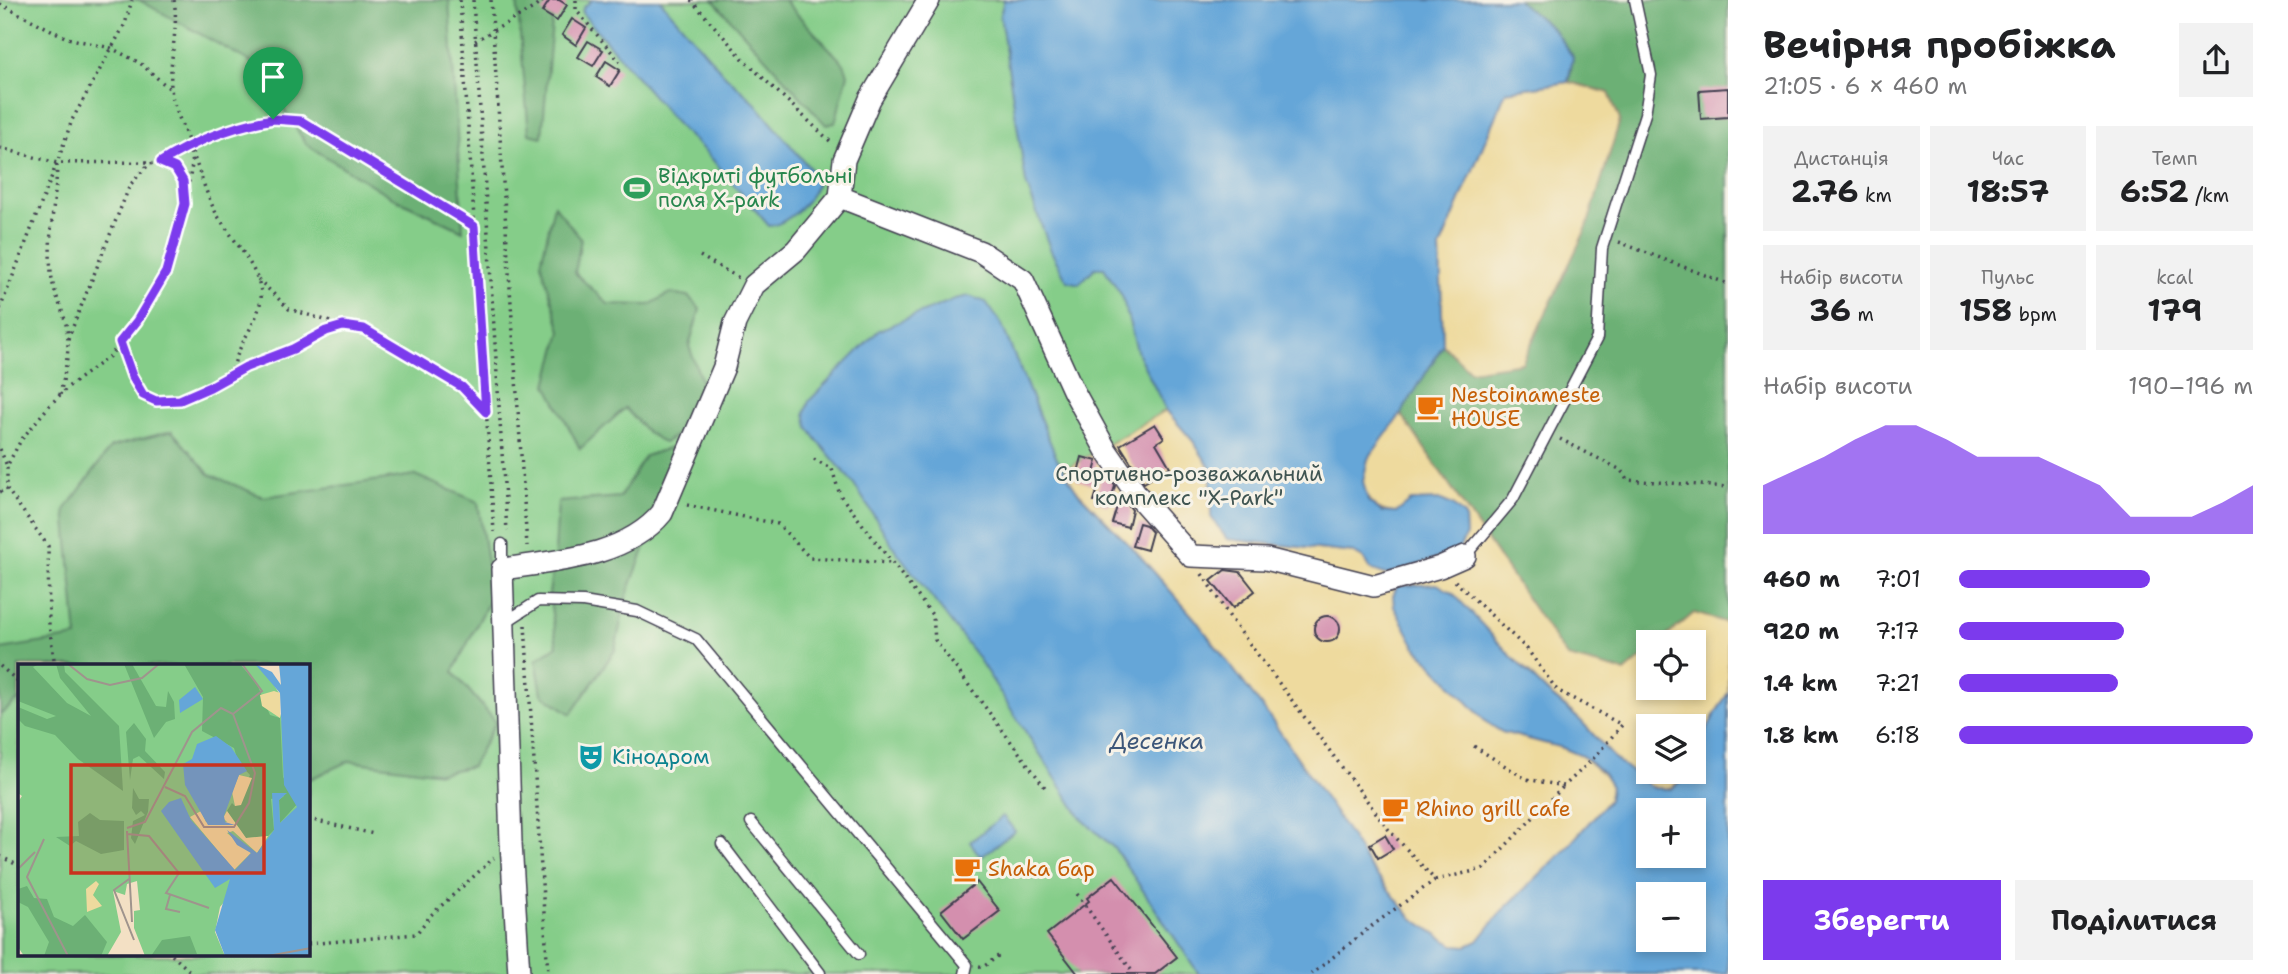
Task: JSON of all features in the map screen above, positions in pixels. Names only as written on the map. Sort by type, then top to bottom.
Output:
[{"type":"street","points":[[519,974],[511,843],[502,569],[609,550],[652,524],[662,513],[724,367],[734,323],[754,285],[796,250],[840,197],[845,160],[870,99],[929,0]]},
{"type":"street","points":[[840,197],[981,251],[1023,280],[1073,390],[1106,450],[1137,495],[1191,556],[1266,559],[1374,586],[1440,567],[1465,556]]},
{"type":"lane","points":[[1465,556],[1513,499],[1597,338],[1602,248],[1645,114],[1651,75],[1636,0]]},
{"type":"lane","points":[[502,544],[502,569]]},
{"type":"lane","points":[[504,623],[538,601],[583,603],[637,611],[696,639],[966,970]]},
{"type":"lane","points":[[751,822],[859,954]]},
{"type":"lane","points":[[722,844],[820,973]]},
{"type":"path","points":[[0,309],[72,120],[125,24],[132,0]]},
{"type":"path","points":[[174,0],[176,29],[171,90],[216,212],[257,279],[289,309],[343,326],[364,329],[462,387],[486,412]]},
{"type":"path","points":[[460,0],[494,533],[502,544],[507,533],[472,0]]},
{"type":"path","points":[[491,0],[527,553]]},
{"type":"path","points":[[475,41],[544,0]]},
{"type":"path","points":[[576,0],[576,10],[620,62]]},
{"type":"path","points":[[691,0],[745,61],[828,138],[845,160]]},
{"type":"path","points":[[0,4],[67,37],[111,48],[140,62],[171,90]]},
{"type":"path","points":[[68,340],[130,185],[149,164],[161,162],[189,144],[244,124],[273,119],[301,121],[474,226]]},
{"type":"path","points":[[7,466],[20,440],[68,387],[110,356],[137,321],[166,272],[185,204],[192,165],[189,144]]},
{"type":"path","points":[[0,148],[57,163],[161,162],[175,168],[183,181],[185,204]]},
{"type":"path","points":[[57,163],[57,194],[50,247],[52,280],[68,340],[68,355],[60,396]]},
{"type":"path","points":[[1606,237],[1728,284]]},
{"type":"path","points":[[700,257],[754,285]]},
{"type":"path","points":[[232,375],[234,360],[243,338],[257,314],[261,296],[257,279]]},
{"type":"path","points":[[120,342],[132,376],[143,395],[156,401],[180,400],[246,367],[343,326]]},
{"type":"path","points":[[1548,433],[1621,470],[1627,480],[1728,487]]},
{"type":"path","points":[[0,449],[7,466],[7,489],[48,546],[50,625],[55,664]]},
{"type":"path","points":[[814,459],[832,469],[840,495],[933,616],[936,640],[1046,790]]},
{"type":"path","points":[[0,492],[7,489]]},
{"type":"path","points":[[667,501],[778,524],[810,558],[892,563]]},
{"type":"path","points":[[1191,556],[1231,619],[1388,830],[1435,880]]},
{"type":"path","points":[[1312,974],[1435,880],[1482,869],[1592,760],[1622,725],[1557,690],[1527,649],[1440,567]]},
{"type":"path","points":[[524,609],[548,974]]},
{"type":"path","points":[[0,666],[18,681]]},
{"type":"path","points":[[1472,745],[1526,779],[1564,786]]},
{"type":"path","points":[[310,819],[374,834]]},
{"type":"path","points":[[310,944],[416,934],[431,915],[511,843]]},
{"type":"path","points":[[0,856],[18,865]]},
{"type":"path","points":[[1077,894],[1134,974]]},
{"type":"path","points":[[966,970],[983,967],[1001,954]]},
{"type":"path","points":[[173,956],[193,974]]},
{"type":"green space","name":"Спортивно-розважальний комплекс \"Х-Park\"","points":[[0,0],[1728,0],[1728,835],[1701,882],[1636,882],[1636,914],[1600,974],[0,974]]},
{"type":"green space","points":[[139,0],[449,0],[463,231],[390,196],[307,145],[254,64]]},
{"type":"green space","points":[[517,0],[554,0],[542,137],[529,134]]},
{"type":"green space","points":[[713,0],[784,0],[844,64],[848,74],[835,123],[826,125]]},
{"type":"green space","points":[[1517,0],[1728,0],[1728,623],[1694,613],[1674,630],[1636,630],[1636,662],[1625,672],[1567,657],[1401,414],[1443,345],[1470,371],[1609,93],[1569,82],[1573,57],[1553,29]]},
{"type":"green space","points":[[554,205],[581,239],[575,273],[608,304],[649,305],[670,293],[688,296],[700,309],[689,346],[701,380],[693,424],[664,443],[647,432],[625,408],[580,449],[547,385],[561,331],[541,263]]},
{"type":"green space","points":[[172,431],[209,474],[263,497],[415,475],[478,502],[492,595],[453,672],[496,722],[472,766],[441,773],[349,761],[310,779],[310,664],[18,664],[18,700],[0,715],[0,649],[77,637],[65,510],[111,447]]},
{"type":"green space","points":[[684,443],[626,598],[615,650],[571,714],[542,694],[536,660],[557,646],[549,594],[558,502],[620,497],[645,456]]},
{"type":"sand","points":[[1569,82],[1609,93],[1620,120],[1587,227],[1522,363],[1470,371],[1443,345],[1440,248],[1506,91]]},
{"type":"sand","points":[[1166,410],[1193,441],[1211,469],[1211,516],[1227,539],[1354,553],[1363,558],[1370,569],[1453,505],[1441,500],[1411,501],[1396,513],[1377,508],[1366,496],[1363,479],[1367,460],[1401,414],[1567,657],[1625,672],[1636,662],[1636,700],[1706,700],[1706,630],[1674,630],[1694,613],[1728,623],[1728,693],[1706,732],[1706,714],[1636,714],[1636,777],[1617,761],[1582,722],[1543,688],[1522,665],[1511,658],[1415,646],[1486,722],[1502,732],[1563,748],[1582,756],[1602,773],[1611,786],[1609,800],[1564,851],[1501,912],[1478,941],[1467,946],[1453,945],[1412,918],[1368,865],[1271,719],[1195,619],[1140,556],[1079,493],[1063,471]]},
{"type":"sand","points":[[1647,784],[1675,784],[1661,789]]},
{"type":"water","points":[[592,0],[660,0],[724,74],[755,103],[817,177],[813,192],[801,208],[785,220],[769,226],[582,13],[583,8]]},
{"type":"water","points":[[1004,0],[1517,0],[1553,29],[1573,57],[1568,82],[1506,91],[1440,248],[1443,345],[1401,414],[1368,459],[1363,481],[1368,501],[1382,512],[1396,513],[1411,501],[1441,500],[1453,505],[1465,516],[1466,535],[1458,551],[1387,575],[1370,569],[1363,558],[1354,553],[1227,539],[1211,517],[1211,469],[1193,441],[1166,410],[1138,354],[1122,296],[1104,268],[1095,268],[1079,284],[1067,281],[1051,251],[1026,183],[1000,15]]},
{"type":"water","name":"Десенка","points":[[969,296],[986,302],[1002,325],[1057,459],[1078,493],[1140,556],[1195,619],[1271,719],[1368,865],[1412,918],[1453,945],[1467,946],[1478,941],[1501,912],[1564,851],[1609,800],[1611,787],[1602,772],[1582,756],[1563,748],[1502,732],[1486,722],[1415,646],[1394,607],[1393,596],[1397,586],[1437,584],[1453,593],[1547,692],[1581,721],[1614,758],[1636,775],[1636,784],[1671,789],[1677,784],[1706,784],[1706,732],[1728,693],[1728,974],[1199,974],[1115,849],[1082,819],[976,655],[896,551],[854,484],[808,427],[805,413],[809,401],[879,330],[955,299]]},
{"type":"water","points":[[1003,816],[1015,831],[981,857],[970,842]]},
{"type":"building","points":[[550,0],[559,0],[567,5],[557,21],[542,12]]},
{"type":"building","points":[[572,19],[586,28],[576,45],[562,35]]},
{"type":"building","points":[[588,41],[603,50],[593,66],[578,57]]},
{"type":"building","points":[[606,61],[620,70],[610,86],[596,77]]},
{"type":"building","points":[[1728,88],[1728,117],[1701,119],[1699,90]]},
{"type":"building","points":[[1155,424],[1164,438],[1156,443],[1170,467],[1144,483],[1120,445]]},
{"type":"building","points":[[1082,457],[1097,461],[1091,484],[1076,480]]},
{"type":"building","points":[[1101,478],[1112,481],[1115,486],[1109,506],[1094,501]]},
{"type":"building","points":[[1119,500],[1126,502],[1132,510],[1128,527],[1112,523]]},
{"type":"building","points":[[1139,523],[1146,525],[1152,532],[1147,550],[1132,546]]},
{"type":"building","points":[[1225,570],[1240,572],[1255,591],[1233,608],[1211,581]]},
{"type":"building","points":[[1327,616],[1336,620],[1340,629],[1336,638],[1327,642],[1318,638],[1314,629],[1318,620]]},
{"type":"building","points":[[1385,835],[1393,849],[1378,858],[1370,844]]},
{"type":"building","points":[[1114,877],[1177,957],[1155,974],[1078,974],[1047,934]]},
{"type":"building","points":[[977,882],[1000,911],[963,939],[941,911]]},
{"type":"place","name":"Відкриті футбольні поля X-park","points":[[637,188]]},
{"type":"place","name":"Nestoinameste HOUSE","points":[[1430,407]]},
{"type":"place","name":"Кінодром","points":[[591,757]]},
{"type":"place","name":"Rhino grill cafe","points":[[1395,809]]},
{"type":"place","name":"Shaka бар","points":[[967,869]]},
{"type":"route","points":[[273,119],[301,121],[474,226],[486,412],[462,387],[364,329],[343,326],[246,367],[180,400],[156,401],[143,395],[132,376],[120,342],[137,321],[166,272],[185,204],[183,181],[175,168],[161,162],[189,144],[244,124],[273,119]]}]
